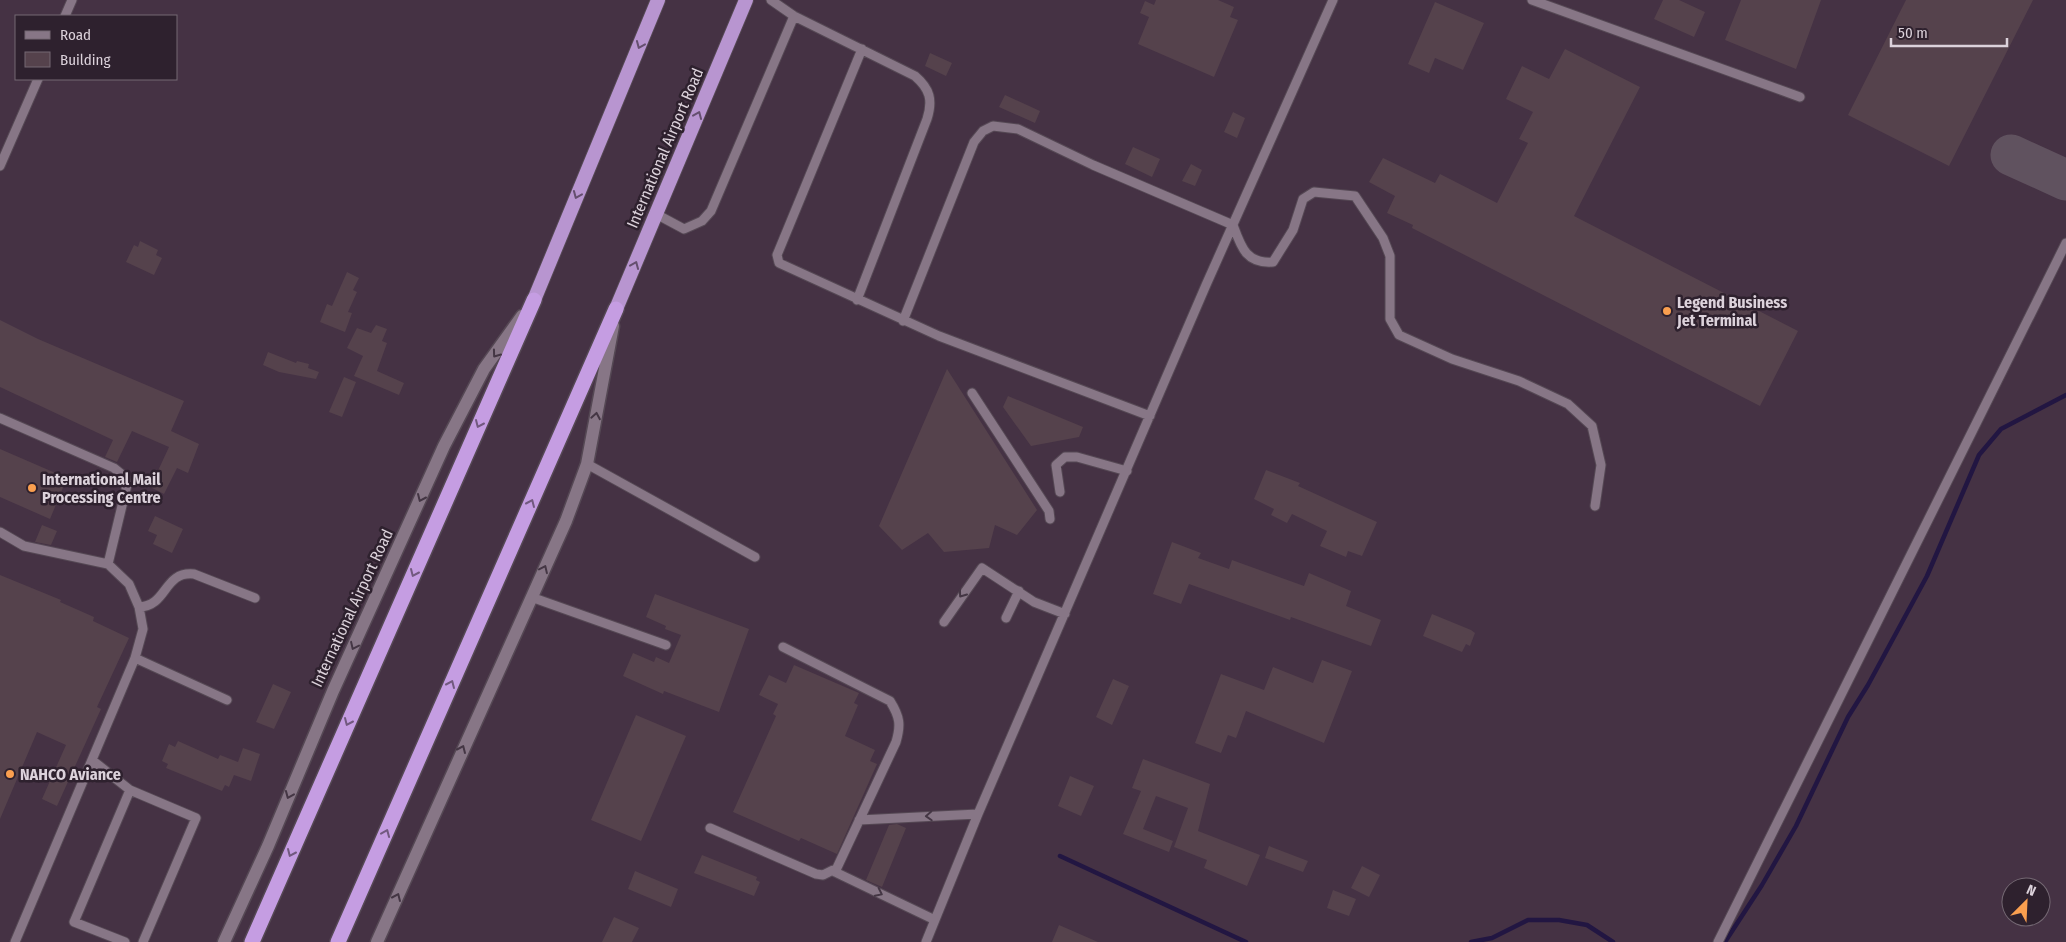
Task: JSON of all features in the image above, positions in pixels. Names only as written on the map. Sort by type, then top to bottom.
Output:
[{"type":"highway","name":"International Airport Road","points":[[252,942],[534,300],[658,0]]},
{"type":"highway","name":"International Airport Road","points":[[338,942],[616,310],[746,0]]},
{"type":"main road","name":"International Airport Road","points":[[224,942],[268,846],[333,691],[444,446],[484,369],[534,300]]},
{"type":"main road","name":"International Airport Road","points":[[377,942],[566,521],[587,464],[616,310]]},
{"type":"lane","points":[[65,15],[72,0]]},
{"type":"lane","points":[[771,0],[794,16],[919,79],[930,94],[931,105],[857,300]]},
{"type":"lane","points":[[926,942],[978,814],[1233,225],[1333,0]]},
{"type":"lane","points":[[1532,0],[1800,97]]},
{"type":"lane","points":[[656,214],[684,230],[702,221],[711,211],[794,16]]},
{"type":"lane","points":[[862,49],[777,255],[779,263],[787,269],[903,321],[1150,416]]},
{"type":"lane","points":[[0,166],[38,80]]},
{"type":"lane","points":[[903,321],[974,142],[983,131],[993,126],[1018,129],[1093,165],[1233,225],[1240,244],[1251,258],[1261,263],[1273,262],[1293,230],[1303,199],[1314,192],[1355,196],[1383,238],[1390,256],[1390,319],[1399,335],[1452,359],[1519,380],[1568,404],[1592,426],[1602,465],[1595,506]]},
{"type":"lane","points":[[1718,942],[2066,243]]},
{"type":"lane","points":[[972,393],[1049,511],[1050,519]]},
{"type":"lane","points":[[0,418],[114,468],[125,478],[127,485],[108,564]]},
{"type":"lane","points":[[1060,492],[1056,465],[1065,457],[1077,457],[1126,472]]},
{"type":"lane","points":[[587,464],[756,557]]},
{"type":"lane","points":[[0,532],[24,546],[108,564],[130,584],[139,607],[143,628],[136,658],[15,942]]},
{"type":"lane","points":[[944,622],[982,568],[1034,602],[1066,614]]},
{"type":"lane","points":[[139,607],[149,606],[156,601],[175,577],[185,573],[194,574],[255,598]]},
{"type":"lane","points":[[1006,618],[1019,591]]},
{"type":"lane","points":[[531,596],[666,646]]},
{"type":"lane","points":[[783,647],[882,697],[890,702],[898,714],[901,727],[896,742],[835,872]]},
{"type":"lane","points":[[136,658],[227,700]]},
{"type":"lane","points":[[92,760],[130,790],[196,818],[143,942]]},
{"type":"lane","points":[[125,942],[74,922],[130,790]]},
{"type":"lane","points":[[859,820],[978,814]]},
{"type":"lane","points":[[710,828],[816,874],[823,875],[833,870],[935,920]]},
{"type":"shaded area","points":[[0,0],[2066,0],[2066,942],[0,942]]},
{"type":"building","points":[[1156,0],[1218,0],[1234,7],[1230,17],[1238,20],[1214,77],[1138,44],[1149,17],[1140,13],[1145,1],[1154,5]]},
{"type":"building","points":[[1663,0],[1679,0],[1705,12],[1694,37],[1654,19]]},
{"type":"building","points":[[1741,0],[1821,0],[1796,69],[1725,40]]},
{"type":"building","points":[[1906,0],[2033,0],[1949,166],[1848,115]]},
{"type":"building","points":[[1435,2],[1484,23],[1463,70],[1435,58],[1429,73],[1408,64]]},
{"type":"building","points":[[1565,49],[1640,87],[1574,216],[1798,331],[1760,406],[1412,228],[1413,225],[1387,213],[1395,196],[1369,182],[1383,158],[1435,183],[1440,174],[1497,203],[1528,143],[1519,139],[1533,112],[1506,99],[1522,66],[1549,79]]},
{"type":"building","points":[[930,53],[952,63],[946,76],[925,66]]},
{"type":"building","points":[[1005,95],[1040,111],[1035,123],[999,107]]},
{"type":"building","points":[[1233,112],[1245,118],[1237,138],[1224,132]]},
{"type":"building","points":[[1133,147],[1160,159],[1152,177],[1125,164]]},
{"type":"building","points":[[1191,164],[1202,170],[1195,186],[1182,181]]},
{"type":"building","points":[[140,241],[158,250],[156,255],[162,258],[154,275],[126,262],[134,245],[138,247]]},
{"type":"building","points":[[347,272],[359,278],[353,290],[357,292],[348,312],[352,313],[345,332],[320,322],[327,304],[332,306]]},
{"type":"building","points":[[0,320],[38,339],[184,401],[171,431],[199,444],[188,473],[177,468],[164,494],[148,486],[154,474],[156,475],[169,447],[132,431],[117,462],[105,457],[113,440],[0,387]]},
{"type":"building","points":[[376,325],[387,329],[382,341],[387,343],[377,371],[404,383],[399,395],[354,376],[363,356],[347,348],[357,328],[371,333]]},
{"type":"building","points":[[268,352],[296,363],[297,361],[309,364],[308,368],[319,372],[316,379],[279,372],[263,365]]},
{"type":"building","points":[[947,369],[1037,510],[1017,535],[995,525],[989,548],[944,552],[928,533],[902,550],[879,526]]},
{"type":"building","points":[[344,377],[356,382],[342,417],[329,412]]},
{"type":"building","points":[[1008,396],[1083,427],[1079,437],[1031,446],[1003,407]]},
{"type":"building","name":"International Mail Processing Centre","points":[[0,449],[67,478],[50,519],[0,497]]},
{"type":"building","points":[[1266,470],[1300,483],[1298,486],[1377,522],[1362,556],[1348,551],[1346,557],[1320,546],[1327,531],[1292,514],[1287,523],[1271,515],[1274,509],[1254,499]]},
{"type":"building","points":[[155,516],[183,529],[172,553],[153,544],[157,535],[148,531]]},
{"type":"building","points":[[42,525],[57,531],[51,545],[35,542]]},
{"type":"building","points":[[1172,542],[1201,553],[1198,558],[1229,569],[1232,560],[1304,586],[1309,573],[1351,591],[1346,606],[1381,620],[1371,646],[1291,617],[1290,620],[1189,584],[1181,604],[1153,594]]},
{"type":"building","points":[[0,575],[61,600],[60,602],[94,617],[93,621],[129,638],[97,707],[101,709],[57,806],[42,799],[66,745],[37,732],[0,819]]},
{"type":"building","points":[[655,594],[749,629],[719,712],[664,691],[663,694],[623,676],[633,653],[654,662],[656,657],[669,663],[681,635],[665,629],[666,626],[646,617]]},
{"type":"building","points":[[1432,614],[1475,633],[1470,646],[1466,644],[1462,652],[1423,636]]},
{"type":"building","points":[[1322,660],[1352,671],[1324,743],[1246,711],[1236,738],[1228,735],[1221,753],[1195,743],[1221,674],[1264,690],[1273,667],[1313,683]]},
{"type":"building","points":[[794,665],[859,693],[854,703],[858,705],[845,736],[875,750],[870,761],[877,764],[837,854],[801,838],[799,841],[733,812],[776,716],[773,714],[778,704],[759,695],[769,675],[786,683]]},
{"type":"building","points":[[1113,679],[1129,686],[1112,725],[1096,717]]},
{"type":"building","points":[[273,684],[291,692],[274,729],[256,722]]},
{"type":"building","points":[[636,715],[686,736],[641,841],[591,820]]},
{"type":"building","points":[[178,741],[218,759],[220,755],[238,762],[243,748],[260,754],[251,781],[234,775],[229,787],[225,785],[222,791],[166,768],[168,764],[162,761],[169,744],[175,747]]},
{"type":"building","points":[[1143,759],[1210,784],[1198,831],[1260,855],[1247,886],[1204,868],[1207,860],[1174,847],[1188,808],[1156,796],[1143,829],[1173,841],[1169,852],[1123,834],[1141,791],[1132,788]]},
{"type":"building","points":[[1070,776],[1094,786],[1081,816],[1058,806]]},
{"type":"building","points":[[897,824],[906,828],[882,887],[866,880],[889,825]]},
{"type":"building","points":[[1269,846],[1308,861],[1303,872],[1265,858]]},
{"type":"building","points":[[702,855],[757,877],[756,880],[760,882],[754,896],[694,873]]},
{"type":"building","points":[[1362,866],[1380,875],[1369,897],[1351,888]]},
{"type":"building","points":[[635,871],[678,889],[671,907],[628,889]]},
{"type":"building","points":[[1333,890],[1356,899],[1349,916],[1327,908]]},
{"type":"building","points":[[614,917],[639,928],[632,942],[602,942]]},
{"type":"building","points":[[1059,925],[1098,942],[1052,942]]},
{"type":"waterway","points":[[1725,942],[1762,885],[1796,826],[1848,717],[1868,685],[1927,576],[1979,455],[2001,429],[2066,395]]},
{"type":"waterway","points":[[1060,856],[1246,942]]},
{"type":"waterway","points":[[1471,942],[1492,938],[1528,920],[1559,920],[1587,925],[1613,942]]},
{"type":"taxiway","points":[[2011,155],[2066,180]]},
{"type":"place","name":"Legend Business Jet Terminal","points":[[1667,311]]},
{"type":"place","name":"International Mail Processing Centre","points":[[32,488]]},
{"type":"place","name":"NAHCO Aviance","points":[[10,774]]}]
